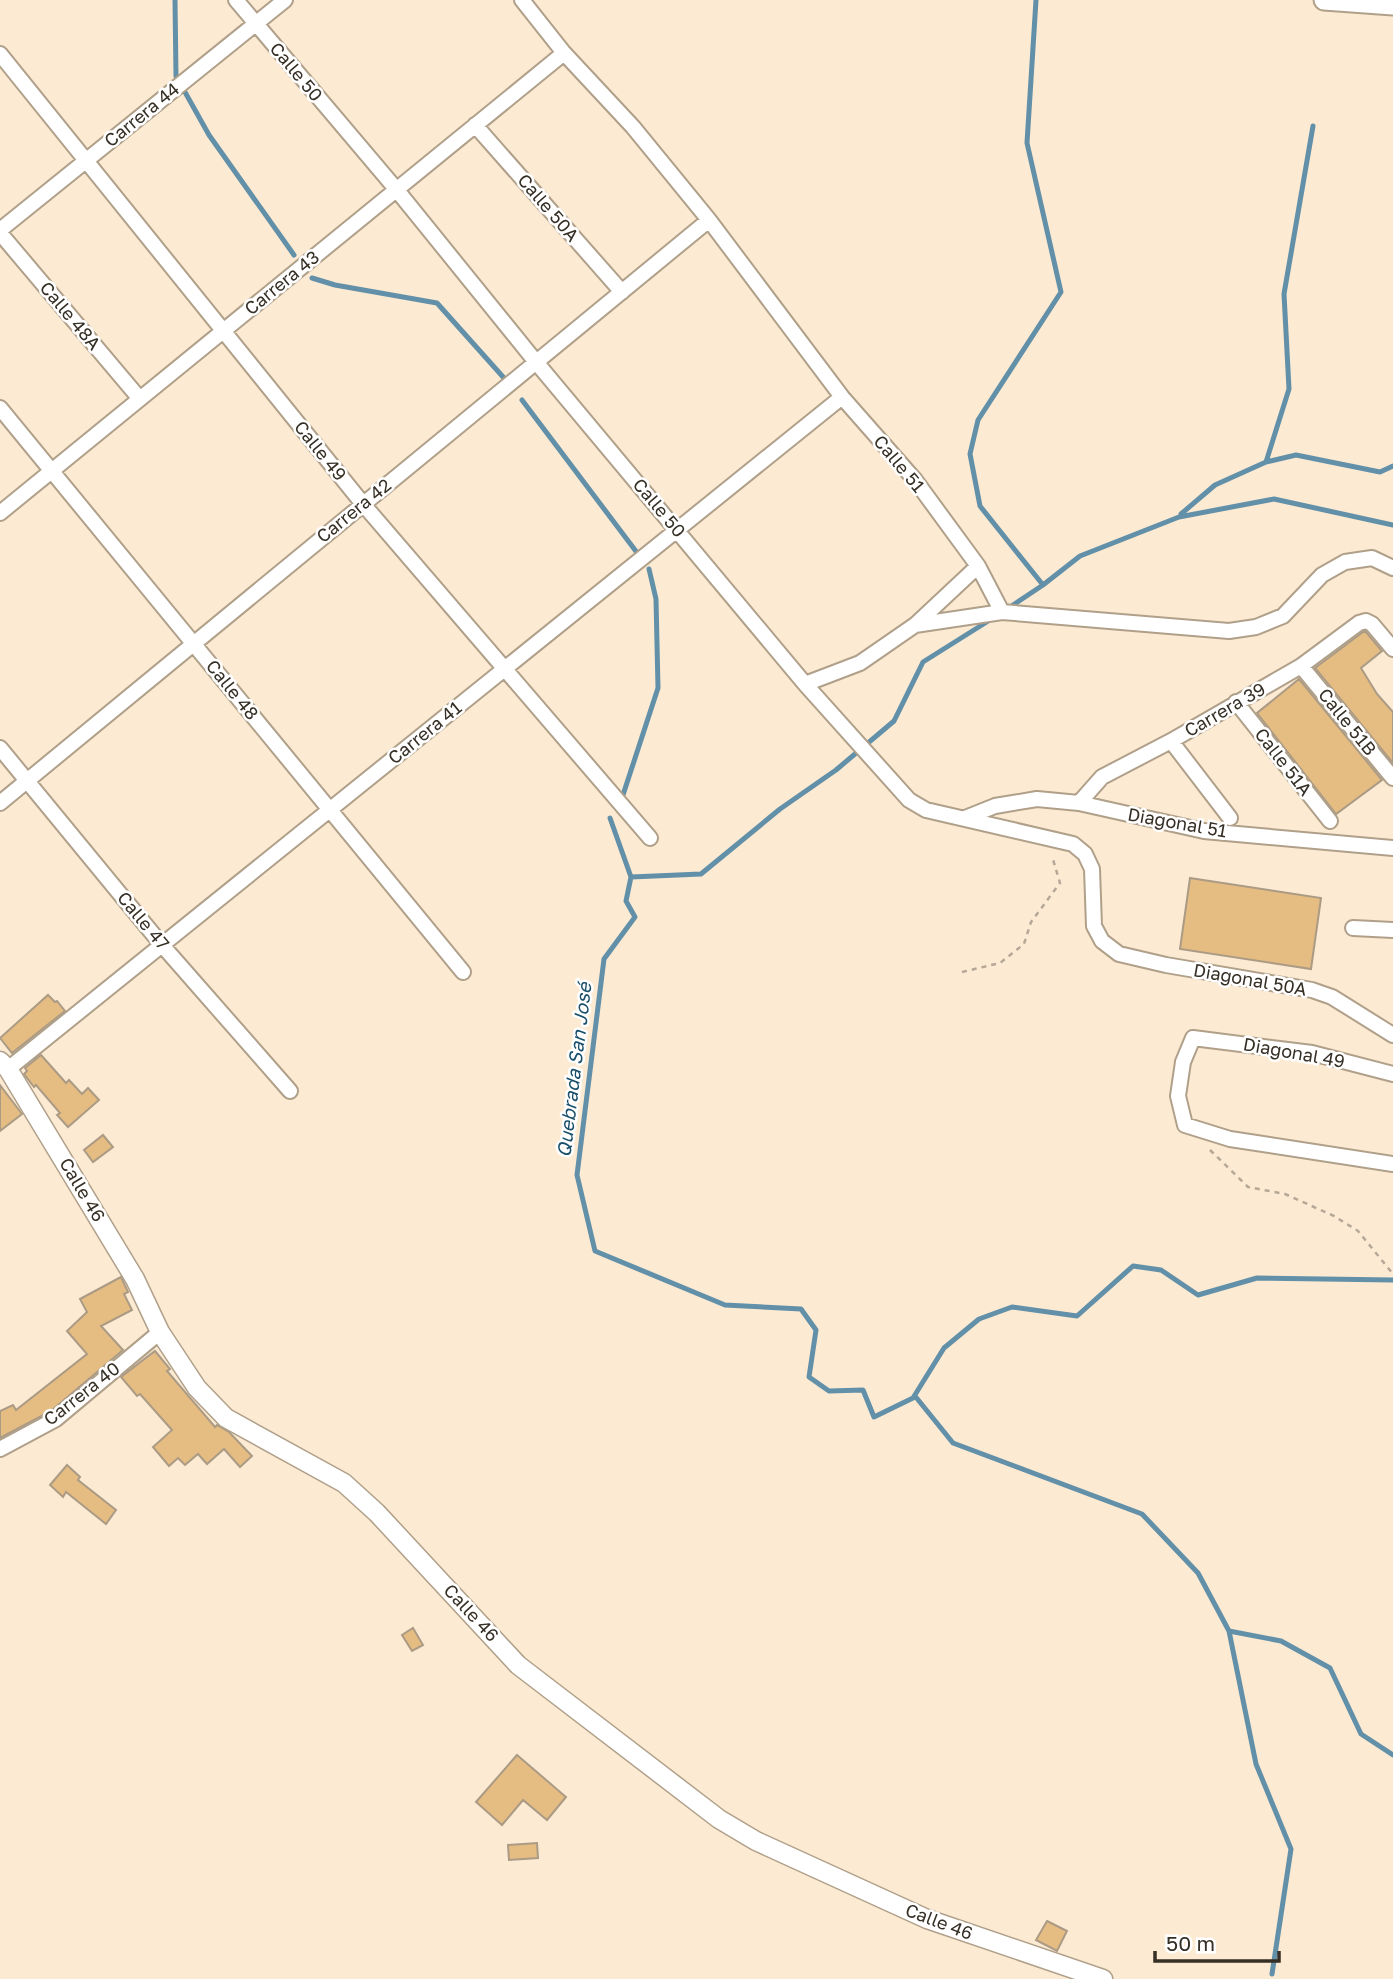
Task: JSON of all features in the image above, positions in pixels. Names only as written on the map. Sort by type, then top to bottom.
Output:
[{"type":"main road","points":[[1324,0],[1393,5]]},
{"type":"street","name":"Calle 50","points":[[236,0],[396,189],[536,362],[805,684],[909,800],[926,810],[1073,844],[1085,854],[1092,869],[1094,926],[1102,941]]},
{"type":"street","name":"Carrera 44","points":[[0,231],[285,0]]},
{"type":"street","name":"Calle 51","points":[[522,0],[564,53],[633,127],[709,220],[842,397],[915,480],[978,566],[1002,612]]},
{"type":"street","name":"Carrera 43","points":[[0,513],[564,53]]},
{"type":"street","name":"Calle 49","points":[[0,54],[363,504],[650,838]]},
{"type":"street","name":"Calle 50A","points":[[475,125],[622,292]]},
{"type":"street","name":"Carrera 42","points":[[0,803],[709,220]]},
{"type":"street","name":"Calle 48A","points":[[0,231],[140,399]]},
{"type":"street","name":"Carrera 41","points":[[4,1065],[162,945],[842,397]]},
{"type":"street","name":"Calle 48","points":[[0,408],[463,972]]},
{"type":"street","points":[[915,625],[1002,612],[1229,631],[1256,627],[1283,616],[1322,575],[1345,562],[1372,558],[1393,568]]},
{"type":"street","points":[[805,684],[860,663],[915,625],[978,566]]},
{"type":"street","name":"Carrera 39","points":[[1079,803],[1102,777],[1171,741],[1301,666],[1359,623],[1366,621],[1372,624],[1393,649]]},
{"type":"street","name":"Calle 51B","points":[[1301,666],[1393,778]]},
{"type":"street","name":"Calle 51A","points":[[1236,702],[1330,821]]},
{"type":"street","points":[[1171,741],[1230,818]]},
{"type":"street","name":"Calle 47","points":[[0,748],[162,945],[290,1091]]},
{"type":"street","name":"Diagonal 51","points":[[965,818],[995,806],[1037,799],[1079,803],[1204,831],[1393,848]]},
{"type":"street","points":[[1353,928],[1393,930]]},
{"type":"street","name":"Diagonal 50A","points":[[1102,941],[1119,954],[1166,965],[1312,990],[1332,997],[1393,1035]]},
{"type":"street","name":"Diagonal 49","points":[[1185,1125],[1178,1096],[1183,1062],[1193,1038],[1312,1053],[1393,1074]]},
{"type":"street","name":"Calle 46","points":[[4,1065],[135,1279],[160,1332],[197,1388],[226,1418],[344,1483],[377,1513],[519,1665],[719,1819],[756,1841],[927,1919],[1103,1979]]},
{"type":"street","points":[[1185,1125],[1230,1139],[1393,1164]]},
{"type":"street","name":"Carrera 40","points":[[0,1449],[56,1419],[160,1332]]},
{"type":"path","points":[[962,972],[1000,963],[1024,944],[1031,922],[1060,883],[1045,836]]},
{"type":"path","points":[[1185,1125],[1248,1187],[1285,1194],[1334,1216],[1358,1231],[1393,1274]]},
{"type":"building","points":[[1366,632],[1382,651],[1361,668],[1377,694],[1393,712],[1393,763],[1315,668]]},
{"type":"building","points":[[1299,679],[1382,780],[1336,814],[1257,713]]},
{"type":"building","points":[[1190,878],[1321,898],[1311,969],[1180,949]]},
{"type":"building","points":[[48,995],[65,1011],[12,1053],[0,1038]]},
{"type":"building","points":[[41,1055],[66,1083],[69,1080],[82,1094],[88,1088],[99,1100],[68,1127],[57,1115],[60,1113],[24,1074],[27,1071],[25,1068]]},
{"type":"building","points":[[0,1085],[22,1114],[0,1131]]},
{"type":"building","points":[[103,1135],[113,1147],[93,1162],[84,1150]]},
{"type":"building","points":[[121,1277],[128,1292],[124,1294],[132,1310],[101,1326],[123,1350],[51,1411],[0,1438],[0,1411],[13,1405],[16,1410],[87,1354],[67,1331],[87,1312],[80,1299]]},
{"type":"building","points":[[155,1351],[170,1369],[167,1371],[215,1427],[217,1425],[229,1432],[252,1456],[240,1467],[224,1449],[207,1464],[198,1454],[185,1465],[178,1458],[169,1466],[153,1447],[172,1430],[121,1377]]},
{"type":"building","points":[[67,1465],[80,1477],[78,1480],[116,1510],[106,1524],[66,1492],[63,1497],[50,1485]]},
{"type":"building","points":[[413,1628],[423,1645],[412,1651],[402,1635]]},
{"type":"building","points":[[517,1755],[566,1797],[547,1820],[523,1800],[502,1825],[476,1802]]},
{"type":"building","points":[[537,1843],[538,1858],[509,1860],[508,1845]]},
{"type":"building","points":[[1047,1921],[1067,1931],[1057,1951],[1036,1940]]},
{"type":"waterway","name":"Quebrada San José","points":[[175,0],[176,76],[209,135],[294,255]]},
{"type":"waterway","points":[[1036,0],[1027,143],[1061,292],[978,420],[970,454],[980,506],[1043,585]]},
{"type":"waterway","points":[[1266,462],[1289,389],[1284,294],[1313,126]]},
{"type":"waterway","name":"Quebrada San José","points":[[312,278],[335,285],[437,303],[504,378]]},
{"type":"waterway","name":"Quebrada San José","points":[[522,400],[638,554]]},
{"type":"waterway","points":[[1181,514],[1215,485],[1266,462],[1296,455],[1380,472],[1393,466]]},
{"type":"waterway","points":[[1007,609],[1080,556],[1179,517],[1274,499],[1393,525]]},
{"type":"waterway","name":"Quebrada San José","points":[[621,801],[658,688],[656,599],[649,569]]},
{"type":"waterway","points":[[631,877],[701,874],[780,809],[836,770],[894,721],[923,662],[993,618]]},
{"type":"waterway","name":"Quebrada San José","points":[[610,818],[631,877],[626,901],[635,917],[604,959],[577,1175],[595,1251],[725,1305],[801,1309],[816,1330],[809,1377],[829,1391],[863,1390],[874,1417],[913,1398],[944,1348],[979,1319],[1012,1307],[1077,1316],[1133,1266],[1161,1270],[1198,1295],[1257,1278],[1393,1280]]},
{"type":"waterway","points":[[915,1396],[953,1443],[1142,1514],[1198,1573],[1229,1631],[1256,1764],[1291,1849],[1272,1974]]},
{"type":"waterway","points":[[1229,1631],[1281,1641],[1330,1668],[1361,1734],[1393,1755]]}]
